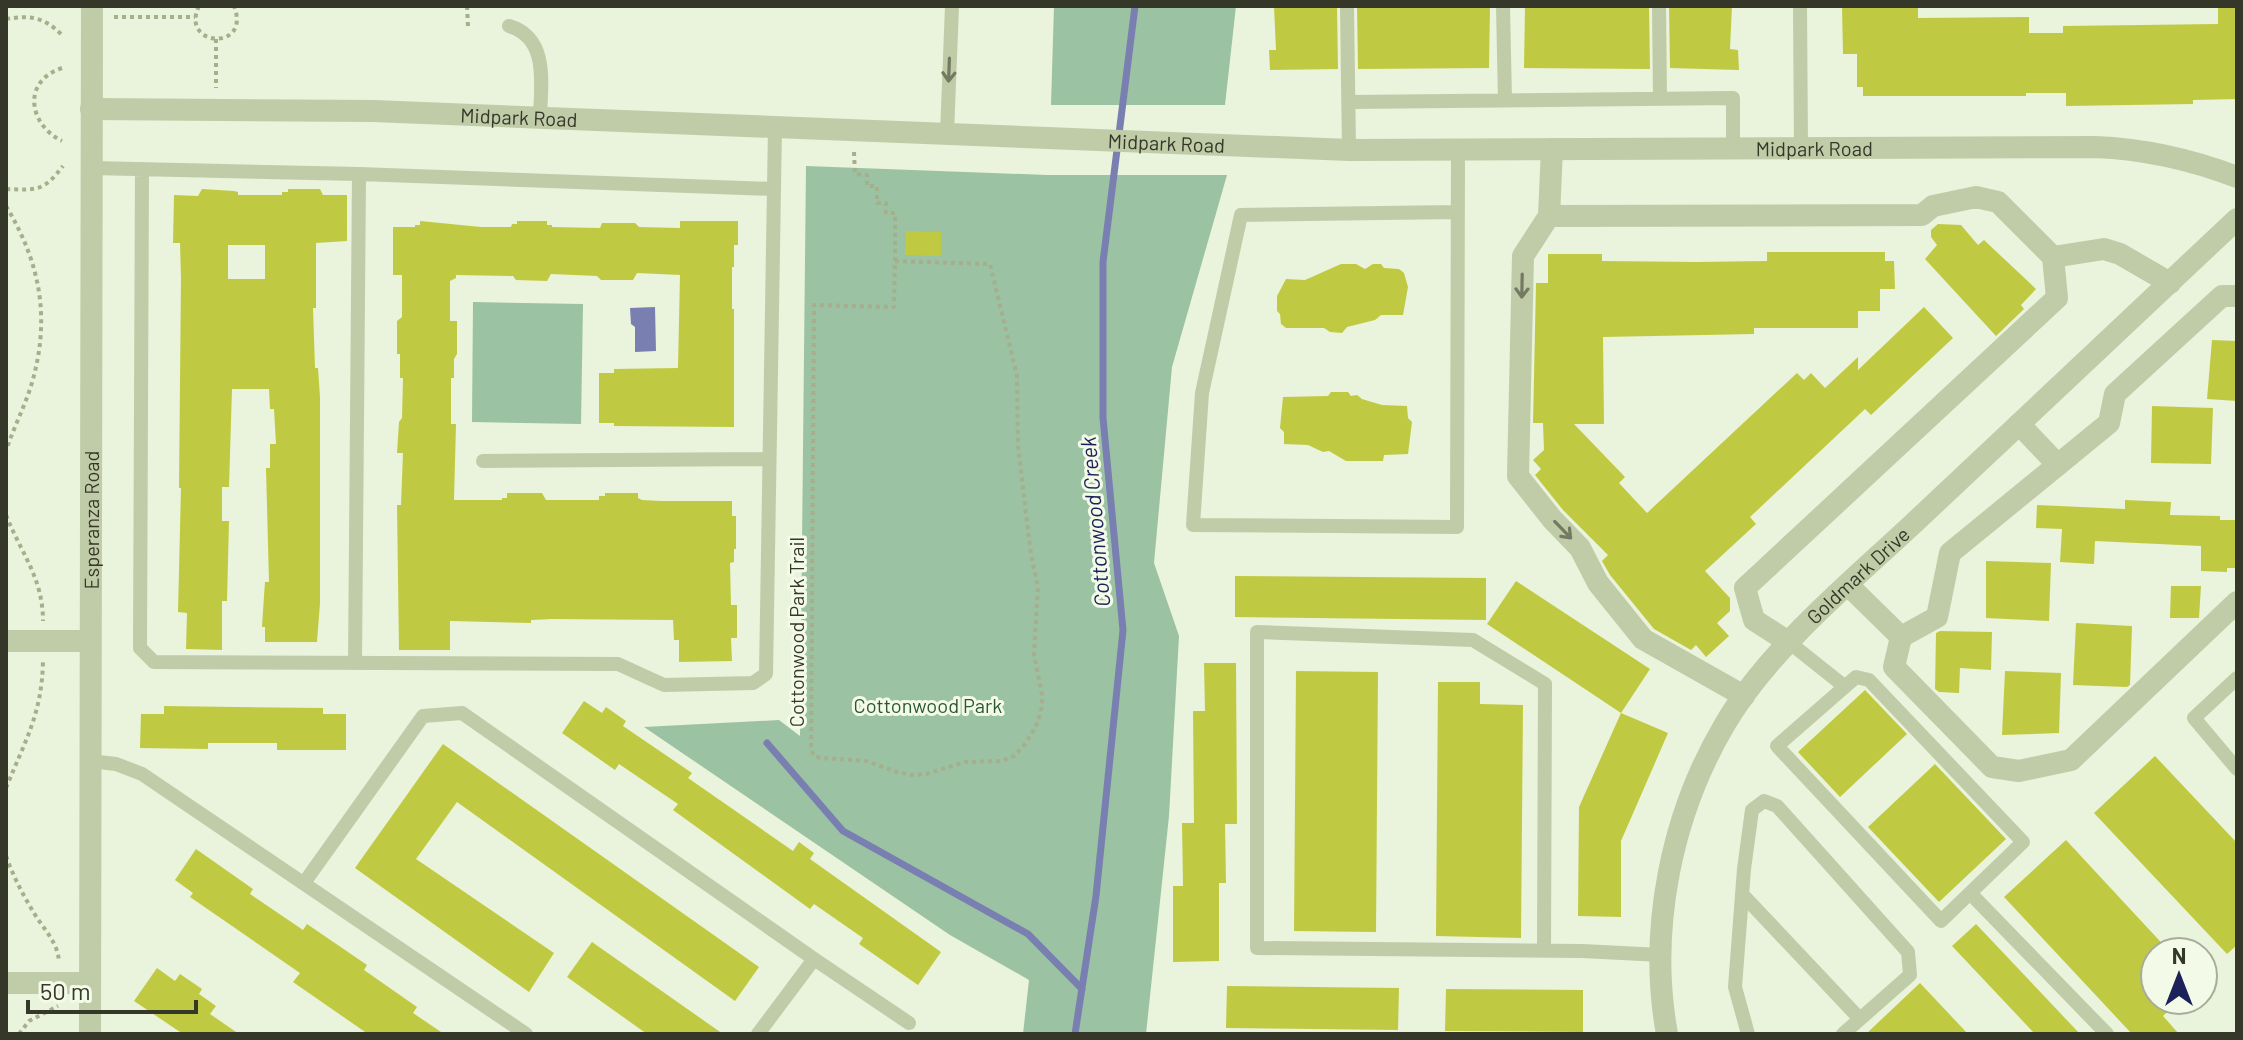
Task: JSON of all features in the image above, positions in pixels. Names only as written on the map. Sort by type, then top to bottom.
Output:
[{"type":"street","name":"Esperanza Road","points":[[90,1034],[92,6]]},
{"type":"street","name":"Midpark Road","points":[[91,109],[373,111],[1349,150],[2135,149],[2175,156],[2237,177]]},
{"type":"street","points":[[1552,149],[1549,216],[1523,256],[1518,476],[1580,548],[1598,583],[1643,639],[1744,696]]},
{"type":"street","points":[[1549,216],[1922,215],[1933,206],[1976,197],[1998,202],[2063,256],[2104,249],[2120,254],[2170,283]]},
{"type":"street","name":"Goldmark Drive","points":[[1667,1034],[1661,955],[1662,913],[1678,833],[1708,756],[1744,696],[1790,643],[1848,585],[2237,219]]},
{"type":"street","points":[[1790,643],[1754,620],[1745,588],[2057,298],[2063,256]]},
{"type":"street","points":[[2237,296],[2222,296],[2115,394],[2109,423],[1950,553],[1937,617],[1901,637],[1894,667],[1992,767],[2019,771],[2071,760],[2237,602]]},
{"type":"street","points":[[2019,424],[2058,465]]},
{"type":"street","points":[[1848,585],[1901,637]]},
{"type":"street","points":[[6,641],[90,641]]},
{"type":"street","points":[[6,983],[90,983]]},
{"type":"lane","points":[[947,134],[952,6]]},
{"type":"lane","points":[[1347,6],[1349,150]]},
{"type":"lane","points":[[1503,6],[1505,100]]},
{"type":"lane","points":[[1659,6],[1660,99]]},
{"type":"lane","points":[[1800,6],[1801,148]]},
{"type":"lane","points":[[509,26],[521,30],[537,47],[540,59],[540,117]]},
{"type":"lane","points":[[1349,102],[1733,98],[1733,149]]},
{"type":"lane","points":[[142,169],[140,648],[154,662],[618,664],[664,685],[753,683],[766,674],[775,127]]},
{"type":"lane","points":[[1457,212],[1241,215],[1202,393],[1193,525],[1457,527],[1458,149]]},
{"type":"lane","points":[[91,168],[773,189]]},
{"type":"lane","points":[[355,663],[359,174]]},
{"type":"lane","points":[[483,461],[769,459]]},
{"type":"lane","points":[[1544,950],[1545,684],[1473,640],[1257,632],[1257,948],[1544,950],[1661,955]]},
{"type":"lane","points":[[1790,643],[1844,686]]},
{"type":"lane","points":[[1856,677],[1869,680],[2023,842],[1970,893],[1941,921],[1777,746],[1856,677]]},
{"type":"lane","points":[[2237,678],[2194,718],[2237,769]]},
{"type":"lane","points":[[304,883],[423,716],[462,713],[909,1023]]},
{"type":"lane","points":[[90,761],[116,764],[142,774],[526,1034]]},
{"type":"lane","points":[[1748,1034],[1735,987],[1752,810],[1764,801],[1777,806],[1908,952],[1910,975],[1843,1034]]},
{"type":"lane","points":[[1970,893],[2107,1034]]},
{"type":"lane","points":[[1742,894],[1860,1019]]},
{"type":"lane","points":[[758,1034],[814,959]]},
{"type":"path","points":[[199,6],[195,17],[203,34],[216,39],[227,37],[233,31],[237,24],[237,7]]},
{"type":"path","points":[[467,6],[468,26]]},
{"type":"path","points":[[6,19],[22,16],[42,19],[62,35]]},
{"type":"path","points":[[114,17],[195,17]]},
{"type":"path","points":[[216,39],[216,88]]},
{"type":"path","points":[[62,68],[53,71],[44,80],[34,105],[42,128],[62,141]]},
{"type":"path","points":[[854,152],[855,174],[867,175],[867,186],[877,186],[877,203],[886,203],[886,213],[895,213],[895,261]]},
{"type":"path","points":[[6,189],[34,190],[44,187],[63,166]]},
{"type":"path","points":[[6,206],[22,233],[34,264],[42,326],[40,351],[30,389],[6,451]]},
{"type":"path","name":"Cottonwood Park Trail","points":[[895,261],[990,264],[1017,376],[1018,446],[1031,555],[1038,587],[1034,654],[1042,706],[1038,722],[1014,756],[1002,761],[965,762],[912,775],[866,761],[821,758],[814,756],[811,749],[814,305],[894,307],[895,261]]},
{"type":"path","points":[[6,856],[34,915],[59,949],[60,1005],[29,1021],[19,1034]]},
{"type":"green space","points":[[1054,6],[1236,6],[1225,105],[1051,105]]},
{"type":"green space","name":"Cottonwood Park","points":[[806,166],[1047,175],[1227,175],[1172,367],[1154,563],[1179,636],[1169,816],[1146,1034],[1023,1034],[1029,980],[950,935],[644,727],[779,720],[800,736]]},
{"type":"green space","points":[[473,302],[583,304],[581,424],[472,422]]},
{"type":"water","points":[[655,307],[656,351],[635,352],[635,327],[631,324],[630,308]]},
{"type":"building","points":[[1274,6],[1337,6],[1338,69],[1270,70],[1269,50],[1276,50]]},
{"type":"building","points":[[1357,6],[1490,6],[1489,68],[1358,69]]},
{"type":"building","points":[[1525,6],[1649,6],[1650,69],[1524,68]]},
{"type":"building","points":[[1669,6],[1732,6],[1730,49],[1738,50],[1739,70],[1670,68]]},
{"type":"building","points":[[1842,6],[1918,6],[1918,18],[2029,17],[2029,33],[2063,33],[2063,26],[2218,24],[2218,6],[2237,6],[2237,99],[2193,100],[2193,104],[2066,106],[2066,93],[2026,93],[2026,96],[1863,96],[1863,87],[1857,87],[1857,54],[1843,54]]},
{"type":"building","points":[[202,189],[234,191],[238,195],[282,195],[288,189],[320,189],[323,195],[347,195],[347,241],[316,243],[316,308],[313,308],[315,368],[318,368],[320,397],[320,603],[317,642],[265,642],[265,627],[262,627],[264,596],[265,582],[269,582],[266,468],[270,468],[270,444],[276,444],[274,409],[270,409],[269,389],[232,389],[229,487],[222,487],[222,521],[229,521],[227,601],[222,601],[222,650],[186,649],[187,613],[178,612],[181,278],[180,243],[173,243],[174,195],[198,196]],"holes":[[[228,245],[265,245],[265,279],[228,279]]]},
{"type":"building","points":[[420,221],[481,227],[511,227],[517,221],[547,221],[547,225],[552,227],[600,228],[602,223],[635,223],[639,227],[680,228],[680,221],[738,221],[738,245],[734,245],[732,267],[734,427],[614,426],[614,423],[599,423],[599,373],[614,373],[614,369],[678,368],[680,275],[637,273],[633,280],[601,280],[597,276],[551,274],[547,281],[516,280],[513,276],[456,275],[450,281],[450,321],[457,321],[457,354],[454,378],[451,378],[451,424],[456,424],[454,500],[502,500],[507,498],[507,493],[542,493],[546,500],[599,500],[599,496],[605,496],[605,493],[638,493],[638,498],[642,500],[732,501],[732,516],[736,516],[736,549],[734,562],[730,563],[731,605],[737,605],[737,638],[731,638],[732,661],[679,662],[679,640],[674,640],[673,620],[450,621],[450,650],[399,650],[397,505],[401,505],[403,453],[397,453],[403,378],[400,378],[400,354],[397,354],[397,321],[402,317],[402,275],[393,275],[393,227],[415,227],[420,225]]},
{"type":"building","points":[[1938,224],[1961,225],[1978,245],[1984,240],[2036,289],[2021,305],[2024,309],[1996,336],[1925,259],[1937,245],[1931,237],[1931,230]]},
{"type":"building","points":[[906,231],[941,232],[941,256],[905,255]]},
{"type":"building","points":[[1767,252],[1885,252],[1885,261],[1894,261],[1895,289],[1880,289],[1880,311],[1858,311],[1858,328],[1754,328],[1754,334],[1603,337],[1604,424],[1574,424],[1625,477],[1619,483],[1647,513],[1797,373],[1804,380],[1811,373],[1825,388],[1858,357],[1858,370],[1924,307],[1953,338],[1871,415],[1865,409],[1750,517],[1756,524],[1705,571],[1730,598],[1730,611],[1717,623],[1729,636],[1706,657],[1696,645],[1691,650],[1654,629],[1610,575],[1602,561],[1608,555],[1563,510],[1535,475],[1541,469],[1533,460],[1544,450],[1543,423],[1533,423],[1536,283],[1548,283],[1548,254],[1602,254],[1602,261],[1697,262],[1767,261]]},
{"type":"building","points":[[1341,264],[1356,264],[1365,269],[1381,264],[1384,268],[1399,269],[1404,273],[1408,287],[1403,315],[1381,315],[1375,320],[1347,327],[1342,333],[1324,328],[1286,328],[1281,324],[1277,296],[1286,279],[1305,280]]},
{"type":"building","points":[[2212,340],[2237,341],[2237,401],[2207,399]]},
{"type":"building","points":[[1331,392],[1348,392],[1351,396],[1357,395],[1382,405],[1407,406],[1408,418],[1412,422],[1408,454],[1384,455],[1383,461],[1346,461],[1329,451],[1323,452],[1308,445],[1284,444],[1284,432],[1280,428],[1283,397],[1328,396]]},
{"type":"building","points":[[2152,406],[2213,408],[2211,464],[2151,463]]},
{"type":"building","points":[[2125,500],[2171,502],[2170,515],[2220,516],[2220,520],[2237,520],[2237,568],[2227,568],[2227,572],[2201,571],[2201,546],[2095,541],[2094,564],[2060,562],[2062,529],[2036,528],[2037,505],[2125,509]]},
{"type":"building","points":[[1986,561],[2051,563],[2049,621],[1986,618]]},
{"type":"building","points":[[1235,576],[1486,578],[1486,620],[1235,617]]},
{"type":"building","points":[[1516,581],[1650,669],[1621,713],[1487,624]]},
{"type":"building","points":[[2171,586],[2201,586],[2199,618],[2170,618]]},
{"type":"building","points":[[2076,623],[2132,626],[2130,685],[2073,685]]},
{"type":"building","points":[[1992,632],[1991,670],[1960,668],[1959,693],[1935,689],[1936,633]]},
{"type":"building","points":[[1204,663],[1236,663],[1237,824],[1225,824],[1226,883],[1219,883],[1219,961],[1173,962],[1173,886],[1183,886],[1182,823],[1194,823],[1193,711],[1205,711]]},
{"type":"building","points":[[1296,671],[1378,672],[1376,932],[1294,931]]},
{"type":"building","points":[[2005,671],[2061,673],[2059,733],[2002,735]]},
{"type":"building","points":[[1438,682],[1480,682],[1480,704],[1523,705],[1521,938],[1436,936]]},
{"type":"building","points":[[1865,690],[1907,734],[1840,797],[1798,752]]},
{"type":"building","points":[[584,701],[602,713],[606,707],[626,721],[623,726],[692,773],[688,778],[793,851],[799,842],[814,853],[810,859],[941,952],[918,985],[859,944],[863,938],[814,904],[810,909],[673,810],[678,804],[619,764],[615,770],[562,733]]},
{"type":"building","points":[[164,706],[323,708],[323,714],[346,714],[346,750],[277,750],[277,743],[208,743],[208,749],[140,748],[141,714],[164,714]]},
{"type":"building","points":[[1621,713],[1668,733],[1621,841],[1621,917],[1578,916],[1579,807]]},
{"type":"building","points":[[443,744],[759,967],[735,1001],[457,802],[416,859],[554,953],[529,992],[355,868]]},
{"type":"building","points":[[2155,756],[2237,843],[2237,945],[2227,954],[2219,946],[2219,936],[2210,936],[2094,813]]},
{"type":"building","points":[[1935,764],[2006,839],[1939,902],[1868,827]]},
{"type":"building","points":[[2066,840],[2155,936],[2139,936],[2139,1016],[2163,1016],[2179,1034],[2132,1034],[2004,897]]},
{"type":"building","points":[[196,849],[253,889],[250,894],[303,930],[307,924],[367,965],[364,970],[417,1007],[413,1013],[444,1034],[368,1034],[293,982],[300,973],[190,897],[193,893],[175,880]]},
{"type":"building","points":[[1976,924],[2080,1034],[2035,1034],[1952,946]]},
{"type":"building","points":[[592,942],[723,1034],[647,1034],[567,977]]},
{"type":"building","points":[[157,968],[175,981],[180,974],[202,989],[199,994],[216,1006],[210,1014],[239,1034],[183,1034],[134,1001]]},
{"type":"building","points":[[1920,983],[1968,1034],[1866,1034]]},
{"type":"building","points":[[1227,986],[1399,988],[1398,1030],[1226,1028]]},
{"type":"building","points":[[1446,989],[1583,990],[1583,1032],[1445,1031]]},
{"type":"waterway","name":"Cottonwood Creek","points":[[1075,1034],[1096,896],[1123,630],[1103,418],[1103,262],[1135,6]]},
{"type":"waterway","points":[[767,743],[843,831],[1028,934],[1082,989]]}]
